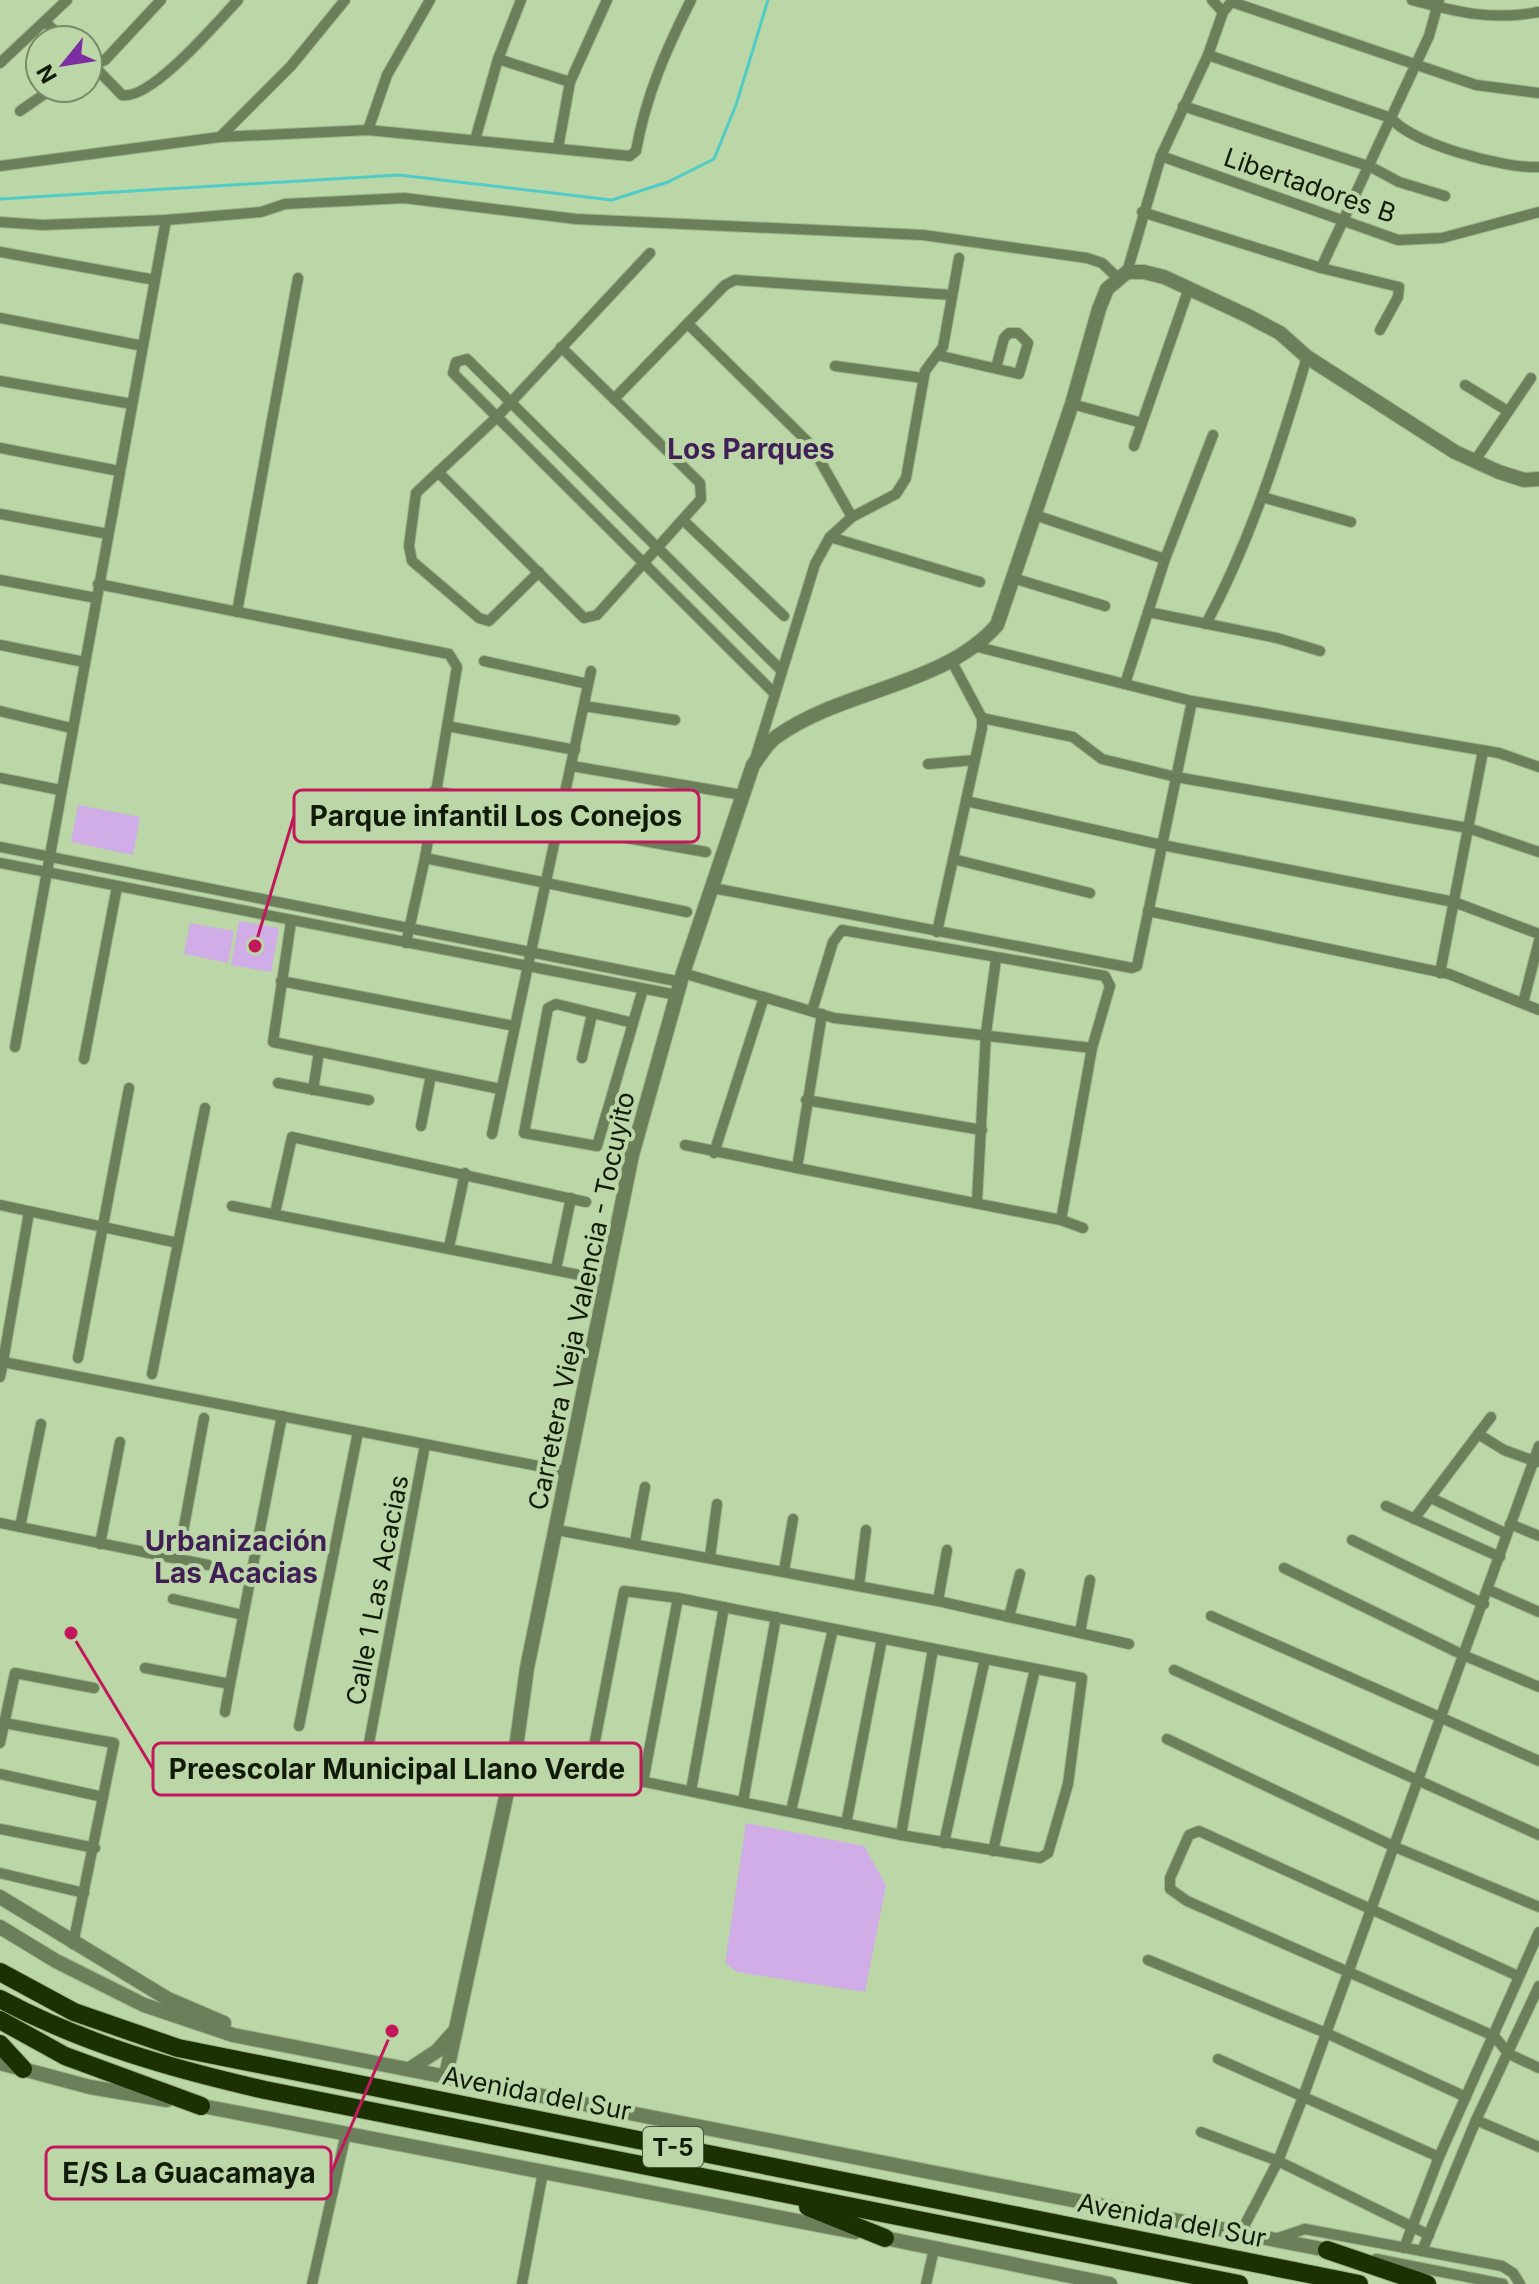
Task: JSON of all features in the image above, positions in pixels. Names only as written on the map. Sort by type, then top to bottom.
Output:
[{"type":"highway","name":"Avenida del Sur","points":[[0,1972],[74,2012],[178,2048],[1359,2284]]},
{"type":"highway","name":"Avenida del Sur","points":[[0,1999],[47,2024],[164,2067],[1239,2284]]},
{"type":"highway","points":[[0,2020],[65,2056],[201,2106]]},
{"type":"highway","points":[[0,2044],[23,2069]]},
{"type":"highway","points":[[769,2190],[885,2238]]},
{"type":"highway","points":[[1327,2250],[1427,2284]]},
{"type":"street","points":[[0,63],[67,0]]},
{"type":"street","points":[[104,58],[161,0]]},
{"type":"street","points":[[104,78],[122,95],[134,95],[177,64],[238,0]]},
{"type":"street","points":[[220,137],[291,66],[345,0]]},
{"type":"street","points":[[368,130],[387,75],[430,0]]},
{"type":"street","points":[[475,140],[498,59],[521,0]]},
{"type":"street","points":[[558,148],[570,82],[607,0]]},
{"type":"street","points":[[0,166],[220,137],[368,130],[634,154],[644,107],[658,65],[691,0]]},
{"type":"street","points":[[1212,0],[1223,12]]},
{"type":"street","points":[[1412,0],[1439,4],[1478,17],[1538,12]]},
{"type":"street","points":[[1122,275],[1161,156],[1208,55],[1223,12],[1232,1],[1476,85],[1539,93]]},
{"type":"street","points":[[1321,268],[1371,167],[1439,4]]},
{"type":"street","points":[[1208,55],[1391,118],[1399,128],[1458,152],[1539,167]]},
{"type":"street","points":[[498,59],[570,82]]},
{"type":"street","points":[[20,111],[30,104]]},
{"type":"street","points":[[1183,106],[1371,167],[1399,182],[1445,196]]},
{"type":"street","name":"Libertadores B","points":[[1161,156],[1398,240],[1442,238],[1539,212]]},
{"type":"street","points":[[0,222],[43,225],[166,220],[261,212],[285,204],[404,198],[576,219],[978,241],[1087,258],[1122,275],[1144,272],[1189,288],[1280,333],[1307,357],[1474,462],[1511,476],[1539,479]]},
{"type":"street","points":[[1142,212],[1321,268],[1399,287],[1398,297],[1380,330]]},
{"type":"street","points":[[15,1047],[166,220]]},
{"type":"street","points":[[0,252],[155,280]]},
{"type":"street","points":[[539,572],[485,621],[412,561],[409,546],[416,493],[497,417],[650,253]]},
{"type":"street","points":[[753,765],[815,564],[830,537],[852,517],[896,494],[906,478],[923,378],[943,347],[959,258]]},
{"type":"street","name":"Carretera Vieja Valencia - Tocuyito","points":[[446,2075],[515,1755],[527,1668],[632,1155],[680,983],[753,765],[774,738],[814,715],[978,647],[997,625],[1072,404],[1099,309],[1107,289],[1122,275]]},
{"type":"street","points":[[237,612],[298,278]]},
{"type":"street","points":[[614,399],[725,285],[735,280],[952,295]]},
{"type":"street","points":[[1134,446],[1189,288]]},
{"type":"street","points":[[0,318],[143,346]]},
{"type":"street","points":[[688,324],[811,445],[852,517]]},
{"type":"street","points":[[438,472],[584,618],[592,618],[701,499],[700,483],[561,347]]},
{"type":"street","points":[[937,355],[996,368]]},
{"type":"street","points":[[1206,624],[1227,584],[1262,497],[1307,357]]},
{"type":"street","points":[[775,694],[453,373],[456,362],[467,359],[782,671]]},
{"type":"street","points":[[835,366],[923,378]]},
{"type":"street","points":[[1474,462],[1506,410],[1531,378]]},
{"type":"street","points":[[0,381],[132,404]]},
{"type":"street","points":[[1465,385],[1506,410]]},
{"type":"street","points":[[1072,404],[1142,423]]},
{"type":"street","points":[[1125,684],[1165,559],[1213,435]]},
{"type":"street","points":[[0,448],[119,471]]},
{"type":"street","points":[[1262,497],[1351,522]]},
{"type":"street","points":[[0,514],[108,534]]},
{"type":"street","points":[[1035,515],[1165,559]]},
{"type":"street","points":[[683,520],[784,616]]},
{"type":"street","points":[[830,537],[980,582]]},
{"type":"street","points":[[1013,578],[1105,606]]},
{"type":"street","points":[[0,580],[96,598]]},
{"type":"street","points":[[98,584],[449,654],[457,667],[425,858],[406,943]]},
{"type":"street","points":[[1148,612],[1277,638],[1320,651]]},
{"type":"street","points":[[0,645],[84,662]]},
{"type":"street","points":[[978,647],[1192,701],[1483,751],[1539,767]]},
{"type":"street","points":[[937,932],[982,718],[951,660]]},
{"type":"street","points":[[484,661],[588,684]]},
{"type":"street","points":[[492,1134],[591,671]]},
{"type":"street","points":[[713,888],[1128,969],[1137,966],[1192,701]]},
{"type":"street","points":[[584,706],[675,720]]},
{"type":"street","points":[[0,711],[71,728]]},
{"type":"street","points":[[982,718],[1073,737],[1102,759],[1176,777],[1468,828],[1539,852]]},
{"type":"street","points":[[447,726],[575,750]]},
{"type":"street","points":[[1440,973],[1483,751]]},
{"type":"street","points":[[928,764],[975,760]]},
{"type":"street","points":[[572,766],[742,795]]},
{"type":"street","points":[[0,778],[60,790]]},
{"type":"street","points":[[434,791],[706,852]]},
{"type":"street","points":[[966,801],[1162,845],[1454,902],[1539,934]]},
{"type":"street","points":[[0,847],[531,954],[764,997],[817,1013],[1092,1048]]},
{"type":"street","points":[[425,858],[687,912]]},
{"type":"street","points":[[953,859],[1090,893]]},
{"type":"street","points":[[0,863],[643,989],[680,983]]},
{"type":"street","points":[[84,1059],[117,887]]},
{"type":"street","points":[[1148,911],[1440,973],[1539,1010]]},
{"type":"street","points":[[291,922],[273,1042],[500,1089]]},
{"type":"street","points":[[797,1168],[817,1013],[833,942],[842,930],[1105,976],[1110,986],[1092,1048],[1061,1220]]},
{"type":"street","points":[[1523,1003],[1539,941]]},
{"type":"street","points":[[977,1202],[986,1033],[996,959]]},
{"type":"street","points":[[281,981],[514,1026]]},
{"type":"street","points":[[633,1023],[556,1004],[548,1008],[524,1133],[595,1147],[633,1023],[643,989]]},
{"type":"street","points":[[714,1153],[764,997]]},
{"type":"street","points":[[582,1058],[592,1014]]},
{"type":"street","points":[[313,1090],[319,1052]]},
{"type":"street","points":[[421,1126],[431,1075]]},
{"type":"street","points":[[278,1083],[369,1100]]},
{"type":"street","points":[[78,1358],[129,1088]]},
{"type":"street","points":[[806,1100],[982,1130]]},
{"type":"street","points":[[152,1374],[205,1108]]},
{"type":"street","points":[[275,1213],[292,1137],[586,1202]]},
{"type":"street","points":[[685,1145],[977,1202],[1061,1220],[1083,1228]]},
{"type":"street","points":[[449,1247],[465,1173]]},
{"type":"street","points":[[556,1269],[571,1198]]},
{"type":"street","points":[[0,1205],[178,1243]]},
{"type":"street","points":[[232,1206],[605,1280]]},
{"type":"street","points":[[0,1377],[29,1212]]},
{"type":"street","points":[[2,1361],[569,1472]]},
{"type":"street","points":[[225,1712],[282,1416]]},
{"type":"street","points":[[1414,1519],[1491,1417]]},
{"type":"street","points":[[178,1559],[204,1418]]},
{"type":"street","points":[[20,1527],[41,1424]]},
{"type":"street","points":[[299,1726],[358,1432]]},
{"type":"street","points":[[1478,1434],[1504,1450],[1536,1462]]},
{"type":"street","points":[[100,1544],[120,1442]]},
{"type":"street","name":"Calle 1 Las Acacias","points":[[369,1743],[425,1445]]},
{"type":"street","points":[[1240,2234],[1278,2161],[1303,2097],[1536,1462],[1539,1446]]},
{"type":"street","points":[[635,1542],[645,1487]]},
{"type":"street","points":[[1431,1498],[1509,1529],[1539,1536]]},
{"type":"street","points":[[710,1557],[717,1504]]},
{"type":"street","points":[[1386,1506],[1500,1557]]},
{"type":"street","points":[[784,1571],[793,1519]]},
{"type":"street","points":[[0,1523],[208,1565]]},
{"type":"street","points":[[557,1530],[635,1542],[938,1601],[1129,1644]]},
{"type":"street","points":[[859,1586],[866,1530]]},
{"type":"street","points":[[1352,1540],[1484,1604]]},
{"type":"street","points":[[938,1601],[947,1550]]},
{"type":"street","points":[[1284,1568],[1463,1655],[1539,1687]]},
{"type":"street","points":[[1009,1617],[1020,1574]]},
{"type":"street","points":[[1080,1632],[1090,1580]]},
{"type":"street","points":[[1489,1590],[1539,1612]]},
{"type":"street","points":[[515,1755],[589,1772],[901,1835],[1040,1858],[1048,1853],[1068,1784],[1082,1678],[678,1598],[624,1591],[589,1772]]},
{"type":"street","points":[[643,1782],[678,1598]]},
{"type":"street","points":[[173,1599],[243,1615]]},
{"type":"street","points":[[691,1791],[724,1607]]},
{"type":"street","points":[[1211,1616],[1539,1761]]},
{"type":"street","points":[[743,1802],[776,1617]]},
{"type":"street","points":[[791,1811],[833,1629]]},
{"type":"street","points":[[846,1824],[882,1639]]},
{"type":"street","points":[[901,1835],[933,1649]]},
{"type":"street","points":[[944,1843],[985,1659]]},
{"type":"street","points":[[145,1668],[230,1684]]},
{"type":"street","points":[[993,1851],[1035,1669]]},
{"type":"street","points":[[1174,1670],[1539,1835]]},
{"type":"street","points":[[0,1743],[15,1673],[94,1688]]},
{"type":"street","points":[[4,1723],[114,1743],[73,1944]]},
{"type":"street","points":[[1167,1739],[1395,1847],[1539,1907]]},
{"type":"street","points":[[0,1774],[103,1797]]},
{"type":"street","points":[[0,1829],[95,1848]]},
{"type":"street","points":[[1518,1976],[1199,1831],[1189,1835],[1170,1878],[1170,1889],[1187,1901],[1347,1974],[1494,2036],[1509,2054],[1539,2068]]},
{"type":"street","points":[[0,1873],[84,1893]]},
{"type":"street","points":[[0,1897],[168,1999],[261,2040]]},
{"type":"street","points":[[0,1927],[56,1961],[144,2005],[261,2040],[1503,2284]]},
{"type":"street","points":[[1404,2248],[1439,2157],[1539,1932]]},
{"type":"street","points":[[1148,1960],[1326,2033],[1466,2097]]},
{"type":"street","points":[[1422,2251],[1476,2120],[1538,1991]]},
{"type":"street","points":[[411,2068],[437,2051],[454,2031]]},
{"type":"street","points":[[1218,2059],[1439,2157]]},
{"type":"street","name":"T-5","points":[[0,2063],[90,2087],[346,2133],[1110,2284]]},
{"type":"street","points":[[1476,2120],[1539,2147]]},
{"type":"street","points":[[1201,2132],[1278,2161],[1429,2235]]},
{"type":"street","points":[[312,2284],[346,2133]]},
{"type":"street","points":[[522,2284],[543,2172]]},
{"type":"street","points":[[1272,2240],[1305,2229],[1502,2266],[1513,2273],[1520,2284]]},
{"type":"street","points":[[926,2284],[934,2249]]},
{"type":"shaded area","points":[[78,805],[140,817],[133,855],[71,842]]},
{"type":"shaded area","points":[[239,921],[279,928],[271,972],[231,965]]},
{"type":"shaded area","points":[[190,923],[234,931],[228,963],[184,954]]},
{"type":"shaded area","points":[[746,1823],[864,1846],[886,1885],[865,1992],[737,1972],[725,1963]]},
{"type":"waterway","points":[[0,199],[399,175],[612,200],[668,182],[714,159],[736,105],[768,0]]},
{"type":"place","name":"Parque infantil Los Conejos","points":[[255,946]]},
{"type":"place","name":"Preescolar Municipal Llano Verde","points":[[71,1633]]},
{"type":"place","name":"E/S La Guacamaya","points":[[392,2031]]},
{"type":"district","name":"Los Parques","points":[[751,449]]},
{"type":"district","name":"Urbanización Las Acacias","points":[[236,1557]]}]
